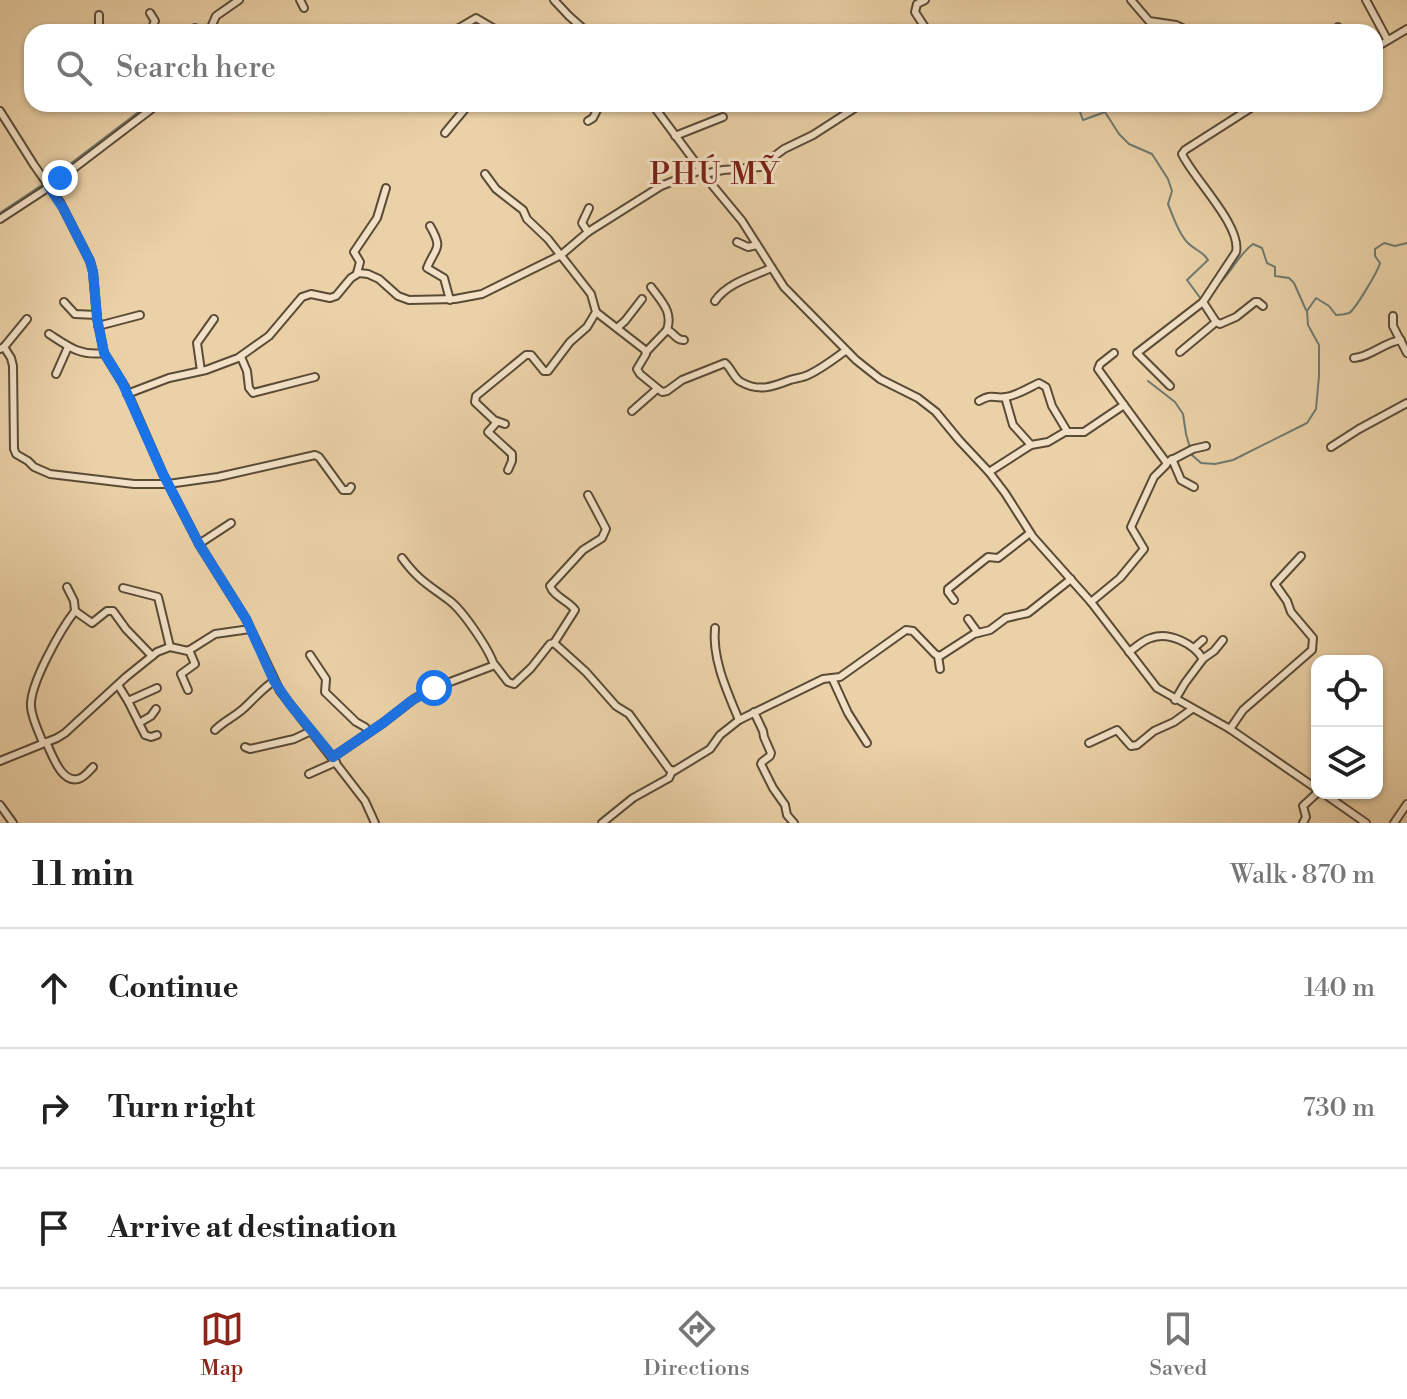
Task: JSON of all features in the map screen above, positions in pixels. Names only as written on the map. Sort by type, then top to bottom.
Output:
[{"type":"street","points":[[212,24],[219,13],[239,0]]},
{"type":"street","points":[[300,0],[304,8]]},
{"type":"street","points":[[554,0],[578,24]]},
{"type":"street","points":[[923,24],[915,12],[917,4],[925,0]]},
{"type":"street","points":[[1131,0],[1149,21],[1169,24]]},
{"type":"street","points":[[1366,0],[1379,24]]},
{"type":"street","points":[[150,13],[154,24]]},
{"type":"street","points":[[99,15],[99,24]]},
{"type":"street","points":[[466,24],[476,18],[486,24]]},
{"type":"street","points":[[1383,42],[1407,29]]},
{"type":"street","points":[[1383,32],[1387,39]]},
{"type":"street","points":[[0,111],[63,208],[90,261],[104,353],[119,375],[199,544],[250,629],[274,681],[365,801],[375,823]]},
{"type":"street","points":[[0,219],[147,112]]},
{"type":"street","points":[[445,133],[462,112]]},
{"type":"street","points":[[588,121],[596,112]]},
{"type":"street","points":[[658,112],[742,221],[784,287],[845,351],[880,379],[933,409],[989,472],[1030,533],[1091,602],[1155,686],[1230,729],[1311,786]]},
{"type":"street","points":[[357,273],[379,279],[398,296],[409,300],[478,296],[561,255],[588,232],[661,186],[702,172],[760,167],[787,147],[813,135],[849,112]]},
{"type":"street","points":[[1170,386],[1137,353],[1203,302],[1238,245],[1221,210],[1182,154],[1240,112]]},
{"type":"street","points":[[675,136],[723,117]]},
{"type":"street","points":[[485,174],[499,193],[523,210],[527,219],[561,255],[591,294],[596,312],[646,352]]},
{"type":"street","points":[[127,394],[241,357],[274,331],[302,297],[311,294],[330,298],[336,296],[357,273],[360,262],[354,252],[377,218],[386,188]]},
{"type":"street","points":[[588,232],[582,223],[589,208]]},
{"type":"street","points":[[430,226],[438,245],[427,268],[444,278],[450,300]]},
{"type":"street","points":[[737,242],[748,247],[757,245]]},
{"type":"street","points":[[715,301],[729,287],[771,268]]},
{"type":"street","points":[[651,287],[670,320],[667,330],[646,352],[637,369],[657,389],[665,392],[682,380],[725,363],[737,380],[758,389],[768,388],[806,377],[845,351]]},
{"type":"street","points":[[617,328],[642,299]]},
{"type":"street","points":[[64,302],[75,314],[97,315]]},
{"type":"street","points":[[1203,302],[1220,324],[1255,302],[1263,306]]},
{"type":"street","points":[[508,470],[512,454],[488,432],[501,423],[475,402],[476,396],[526,355],[531,355],[544,371],[548,371],[568,344],[587,327],[596,312]]},
{"type":"street","points":[[98,326],[140,315]]},
{"type":"street","points":[[1393,316],[1393,326],[1407,353]]},
{"type":"street","points":[[27,319],[2,348],[11,358],[13,366],[14,449],[16,454],[37,469],[50,474],[134,484],[168,484],[218,477],[315,455],[343,490],[351,487]]},
{"type":"street","points":[[201,371],[197,343],[214,319]]},
{"type":"street","points":[[1180,352],[1216,322]]},
{"type":"street","points":[[667,330],[684,340]]},
{"type":"street","points":[[49,334],[68,347],[86,354],[104,353]]},
{"type":"street","points":[[1354,358],[1401,340]]},
{"type":"street","points":[[56,374],[68,347]]},
{"type":"street","points":[[1114,353],[1098,369],[1181,480],[1194,487]]},
{"type":"street","points":[[241,357],[253,393],[315,377]]},
{"type":"street","points":[[979,401],[991,395],[1005,397],[1019,393],[1042,383],[1067,431]]},
{"type":"street","points":[[632,411],[657,389]]},
{"type":"street","points":[[1005,397],[1013,425],[1031,445]]},
{"type":"street","points":[[1331,447],[1407,403]]},
{"type":"street","points":[[989,472],[1031,445],[1048,442],[1067,431],[1083,432],[1124,405]]},
{"type":"street","points":[[1091,602],[1120,578],[1144,549],[1131,527],[1154,477],[1169,461],[1206,446]]},
{"type":"street","points":[[402,558],[417,577],[453,602],[490,654],[494,665],[508,682],[514,684],[554,643],[575,610],[550,586],[583,550],[600,540],[606,530],[607,526],[588,495]]},
{"type":"street","points":[[199,544],[231,523]]},
{"type":"street","points":[[954,600],[948,589],[988,557],[998,558],[1030,533]]},
{"type":"street","points":[[1230,729],[1243,710],[1312,650],[1313,638],[1291,612],[1275,584],[1301,556]]},
{"type":"street","points":[[938,656],[974,634],[990,630],[1008,617],[1028,613],[1071,579]]},
{"type":"street","points":[[67,587],[75,611],[51,648],[31,704],[44,742],[61,771],[76,780],[93,767]]},
{"type":"street","points":[[123,588],[158,597],[170,647]]},
{"type":"street","points":[[75,611],[92,623],[107,611],[113,611],[152,656]]},
{"type":"street","points":[[968,619],[978,633]]},
{"type":"street","points":[[715,628],[716,657],[739,720]]},
{"type":"street","points":[[0,761],[65,733],[162,649],[189,650],[215,634],[250,629]]},
{"type":"street","points":[[602,823],[633,798],[669,778],[672,771],[710,749],[720,735],[739,720],[823,679],[838,678],[908,630],[913,631],[938,656],[940,669]]},
{"type":"street","points":[[1129,652],[1148,639],[1165,636],[1184,642],[1204,658]]},
{"type":"street","points":[[1194,648],[1203,640]]},
{"type":"street","points":[[1175,700],[1204,658],[1223,640]]},
{"type":"street","points":[[554,643],[586,672],[616,706],[629,714],[672,771]]},
{"type":"street","points":[[188,690],[181,674],[195,664],[189,650]]},
{"type":"street","points":[[310,655],[326,679],[325,692],[369,732]]},
{"type":"street","points":[[309,774],[320,771],[411,701],[494,665]]},
{"type":"street","points":[[832,678],[848,713],[867,743]]},
{"type":"street","points":[[215,730],[274,681]]},
{"type":"street","points":[[118,685],[146,736],[157,735]]},
{"type":"street","points":[[128,701],[157,688]]},
{"type":"street","points":[[139,723],[156,709]]},
{"type":"street","points":[[1089,743],[1117,730],[1131,746],[1137,745],[1154,731],[1192,709]]},
{"type":"street","points":[[754,712],[771,753],[761,764],[794,823]]},
{"type":"street","points":[[245,747],[250,749],[294,739],[311,731]]},
{"type":"street","points":[[1303,823],[1306,817],[1303,806],[1311,799]]},
{"type":"street","points":[[1330,799],[1366,823]]},
{"type":"street","points":[[1394,823],[1407,804]]},
{"type":"street","points":[[0,805],[13,823]]},
{"type":"waterway","points":[[215,13],[232,0]]},
{"type":"waterway","points":[[0,213],[138,112]]},
{"type":"waterway","points":[[1080,112],[1083,120],[1105,112]]},
{"type":"waterway","points":[[1105,112],[1129,144],[1152,154],[1168,179],[1172,191],[1168,204],[1178,229],[1187,242],[1208,260],[1187,280],[1203,298]]},
{"type":"waterway","points":[[1148,381],[1175,402],[1183,414],[1192,455],[1201,463],[1233,460],[1307,423],[1316,409],[1319,376],[1319,345],[1308,325],[1307,311],[1316,298],[1336,315],[1349,313],[1380,263],[1375,249],[1384,243],[1395,246],[1407,243]]},
{"type":"waterway","points":[[1217,286],[1253,244],[1262,248],[1267,263],[1275,267],[1275,276],[1289,278],[1294,283],[1306,310]]},
{"type":"district","name":"PHÚ MỸ","points":[[715,175]]},
{"type":"route","points":[[60,178],[49,187],[92,266],[100,335],[106,357],[119,375],[145,436],[199,544],[246,619],[274,681],[289,703],[333,757],[434,688]]}]
